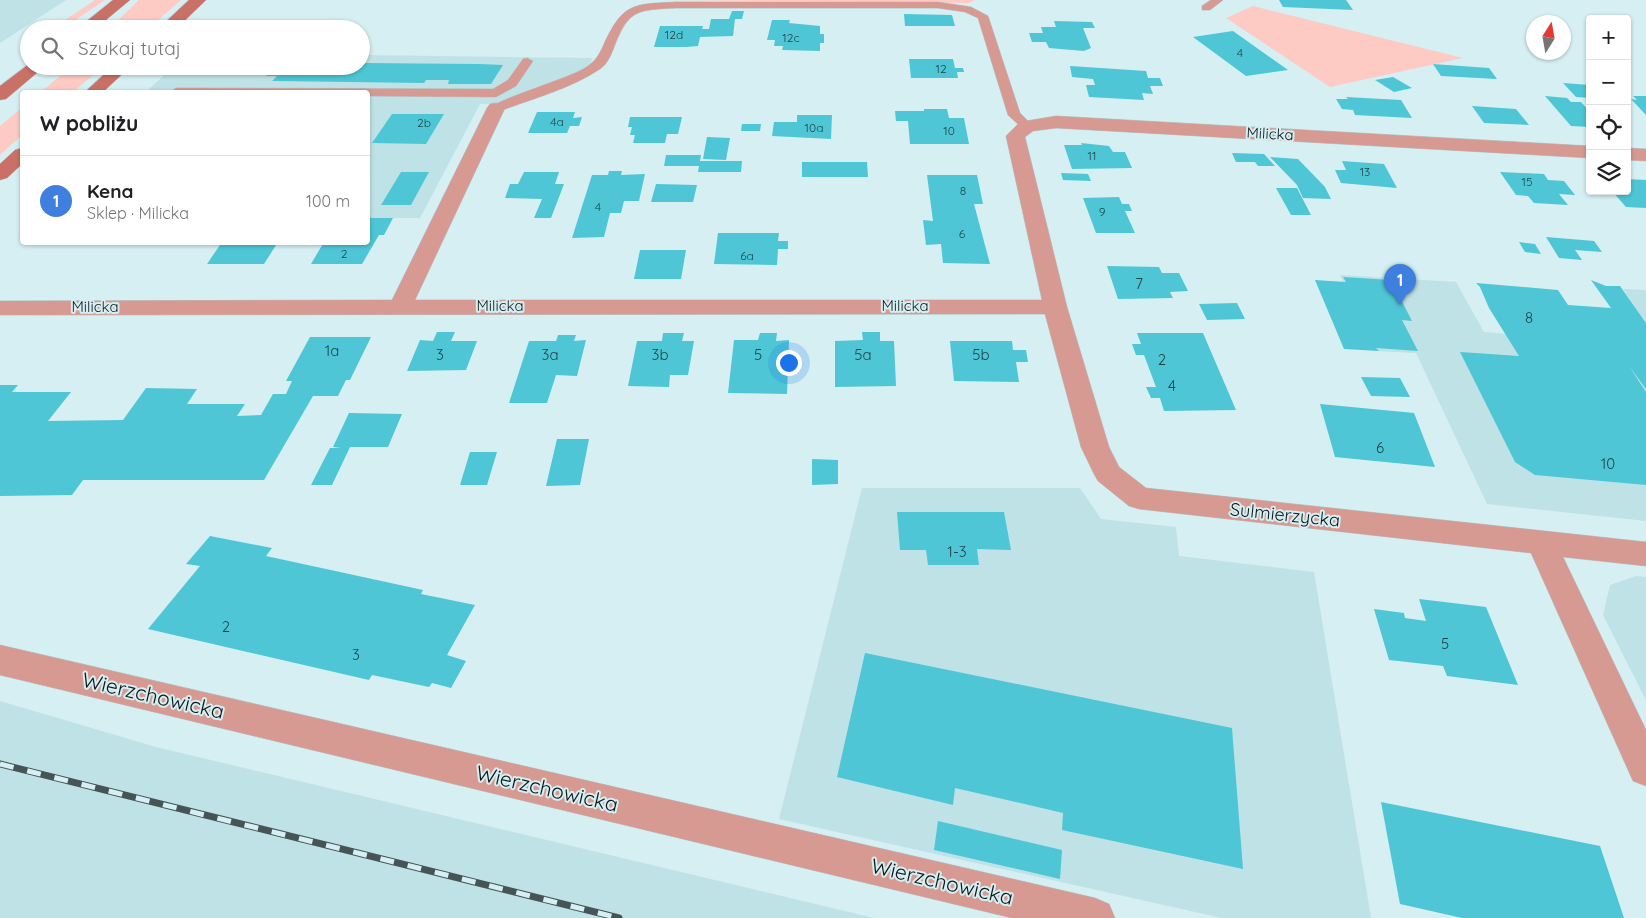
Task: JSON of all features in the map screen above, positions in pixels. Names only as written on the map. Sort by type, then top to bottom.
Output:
[{"type":"main road","points":[[96,20],[122,0]]},
{"type":"main road","points":[[176,20],[198,0]]},
{"type":"main road","points":[[0,95],[26,75]]},
{"type":"main road","points":[[95,90],[113,75]]},
{"type":"main road","points":[[0,174],[20,156]]},
{"type":"street","points":[[401,306],[496,108]]},
{"type":"street","name":"Milicka","points":[[1027,126],[1056,122],[1586,152]]},
{"type":"street","points":[[1027,126],[1015,136],[1055,307]]},
{"type":"street","points":[[1631,154],[1646,155]]},
{"type":"street","name":"Milicka","points":[[0,308],[401,306],[1055,307]]},
{"type":"street","name":"Sulmierzycka","points":[[1055,307],[1095,447],[1108,474],[1139,498],[1646,554]]},
{"type":"street","points":[[1541,542],[1646,769]]},
{"type":"street","name":"Wierzchowicka","points":[[0,660],[1095,918]]},
{"type":"lane","points":[[1206,8],[1218,0]]},
{"type":"lane","points":[[496,108],[582,74],[600,64],[619,21],[624,14],[640,7],[676,5],[938,6],[967,9],[983,16],[1014,114],[1027,126]]},
{"type":"lane","points":[[370,92],[496,93],[512,83],[527,61]]},
{"type":"shaded area","points":[[0,0],[66,0],[35,20],[20,20],[20,30],[0,43]]},
{"type":"shaded area","points":[[95,0],[105,0],[75,20],[65,20]]},
{"type":"shaded area","points":[[139,0],[181,0],[158,20],[118,20]]},
{"type":"shaded area","points":[[662,0],[975,0],[969,3]]},
{"type":"shaded area","points":[[1253,6],[1463,58],[1330,87],[1226,18]]},
{"type":"shaded area","points":[[370,55],[593,58],[588,68],[499,104],[480,104],[420,218],[370,218],[370,90],[148,90],[164,75],[370,75]]},
{"type":"shaded area","points":[[61,75],[93,75],[75,90],[43,90]]},
{"type":"shaded area","points":[[20,110],[20,137],[0,155],[0,126]]},
{"type":"shaded area","points":[[1340,275],[1456,282],[1484,332],[1646,346],[1646,521],[1487,504],[1416,353],[1375,351]]},
{"type":"shaded area","points":[[1623,289],[1646,290],[1646,323]]},
{"type":"shaded area","points":[[862,488],[1080,488],[1101,519],[1176,527],[1179,556],[1314,572],[1371,918],[1222,918],[779,819]]},
{"type":"shaded area","points":[[1636,576],[1646,577],[1646,700],[1603,615],[1610,585]]},
{"type":"shaded area","points":[[0,701],[156,747],[874,918],[0,918]]},
{"type":"building","points":[[1279,0],[1346,0],[1353,10],[1283,7]]},
{"type":"building","points":[[732,11],[744,11],[742,19],[735,19],[733,36],[700,37],[698,46],[654,47],[660,26],[703,26],[702,29],[709,29],[711,19],[729,19]]},
{"type":"building","points":[[904,14],[952,15],[955,26],[905,26]]},
{"type":"building","points":[[772,20],[790,20],[789,23],[820,26],[820,34],[824,34],[824,43],[820,43],[820,51],[782,50],[783,46],[774,46],[775,40],[767,40]]},
{"type":"building","points":[[1054,21],[1092,22],[1095,28],[1083,28],[1091,48],[1084,51],[1049,48],[1046,42],[1032,42],[1029,33],[1043,33],[1041,27],[1056,27]]},
{"type":"building","points":[[1233,31],[1288,70],[1246,76],[1193,37]]},
{"type":"building","points":[[909,59],[953,59],[955,68],[963,68],[964,72],[957,72],[958,78],[911,78]]},
{"type":"building","points":[[370,63],[503,65],[491,84],[448,84],[449,80],[426,80],[424,83],[272,81],[277,76],[266,76],[370,75]]},
{"type":"building","points":[[1433,64],[1489,68],[1497,79],[1441,76]]},
{"type":"building","points":[[1070,66],[1146,71],[1148,78],[1160,78],[1163,86],[1150,86],[1153,94],[1142,93],[1144,100],[1089,97],[1086,85],[1095,85],[1093,79],[1072,77]]},
{"type":"building","points":[[1393,77],[1412,88],[1394,92],[1375,80]]},
{"type":"building","points":[[1563,83],[1586,85],[1586,98],[1576,97]]},
{"type":"building","points":[[1545,96],[1567,98],[1571,102],[1581,102],[1586,108],[1586,127],[1571,126]]},
{"type":"building","points":[[1633,96],[1646,96],[1646,115],[1631,99],[1637,100]]},
{"type":"building","points":[[1346,97],[1401,100],[1412,118],[1355,115],[1353,110],[1342,109],[1336,99],[1348,99]]},
{"type":"building","points":[[1472,106],[1516,109],[1529,125],[1484,123]]},
{"type":"building","points":[[924,109],[947,109],[949,118],[964,118],[969,144],[910,144],[908,121],[896,121],[895,111],[924,111]]},
{"type":"building","points":[[537,112],[575,112],[573,118],[582,117],[579,126],[570,126],[567,133],[528,133]]},
{"type":"building","points":[[392,114],[444,114],[426,144],[372,143]]},
{"type":"building","points":[[797,115],[832,115],[831,139],[772,136],[774,122],[797,122]]},
{"type":"building","points":[[630,117],[682,117],[678,134],[667,134],[665,143],[633,143],[635,135],[630,135],[632,127],[628,127]]},
{"type":"building","points":[[742,124],[761,124],[760,131],[741,131]]},
{"type":"building","points":[[707,137],[730,138],[726,160],[703,159]]},
{"type":"building","points":[[1081,143],[1109,146],[1113,152],[1125,152],[1132,168],[1072,169],[1064,145],[1082,145]]},
{"type":"building","points":[[1232,153],[1264,154],[1275,166],[1258,166],[1255,162],[1236,162]]},
{"type":"building","points":[[666,155],[701,155],[700,161],[742,161],[741,172],[698,172],[699,166],[664,166]]},
{"type":"building","points":[[1270,157],[1298,159],[1325,187],[1331,199],[1303,198],[1297,185]]},
{"type":"building","points":[[1342,161],[1384,164],[1397,188],[1341,183],[1335,170],[1346,170]]},
{"type":"building","points":[[802,162],[867,162],[868,177],[802,177]]},
{"type":"building","points":[[609,171],[622,171],[621,175],[645,174],[639,201],[624,201],[621,213],[610,213],[604,237],[572,238],[592,175],[608,175]]},
{"type":"building","points":[[401,172],[429,172],[411,205],[381,205]]},
{"type":"building","points":[[524,172],[559,172],[555,184],[564,184],[551,218],[534,218],[542,199],[505,198],[510,184],[518,184]]},
{"type":"building","points":[[1500,172],[1544,174],[1548,180],[1564,181],[1575,195],[1559,194],[1568,205],[1534,203],[1528,196],[1516,195]]},
{"type":"building","points":[[1061,173],[1088,174],[1091,181],[1063,180]]},
{"type":"building","points":[[927,175],[977,175],[983,204],[974,204],[990,264],[943,263],[941,244],[926,245],[923,220],[933,221]]},
{"type":"building","points":[[1631,179],[1646,180],[1646,208],[1626,207],[1616,195],[1631,195]]},
{"type":"building","points":[[656,184],[697,185],[693,202],[651,202]]},
{"type":"building","points":[[1276,188],[1297,188],[1311,215],[1291,215]]},
{"type":"building","points":[[1119,197],[1122,204],[1129,204],[1132,211],[1125,211],[1135,233],[1096,233],[1083,198]]},
{"type":"building","points":[[370,218],[393,218],[384,235],[379,235],[362,264],[311,264],[322,245],[370,245]]},
{"type":"building","points":[[718,233],[779,233],[778,241],[788,241],[788,249],[778,249],[777,265],[714,264]]},
{"type":"building","points":[[1546,237],[1594,241],[1602,252],[1575,250],[1582,260],[1559,258]]},
{"type":"building","points":[[1519,242],[1535,244],[1541,254],[1525,252]]},
{"type":"building","points":[[220,245],[276,245],[264,264],[207,264]]},
{"type":"building","points":[[640,250],[686,250],[681,279],[634,279]]},
{"type":"building","points":[[1107,266],[1159,267],[1162,273],[1179,273],[1188,291],[1170,292],[1173,298],[1118,299]]},
{"type":"building","points":[[1343,277],[1391,280],[1412,321],[1402,320],[1418,351],[1376,348],[1379,351],[1344,349],[1315,280],[1346,282]]},
{"type":"building","points":[[1591,280],[1606,286],[1620,286],[1646,323],[1646,389],[1629,366],[1646,392],[1646,485],[1535,475],[1515,462],[1460,352],[1519,356],[1476,283],[1558,290],[1568,305],[1611,308]]},
{"type":"building","points":[[1237,303],[1245,319],[1207,320],[1199,304]]},
{"type":"building","points":[[437,332],[455,332],[451,341],[477,341],[466,370],[407,371],[420,340],[433,341]]},
{"type":"building","points":[[862,332],[880,332],[880,341],[894,341],[896,386],[835,387],[835,341],[863,340]]},
{"type":"building","points":[[663,333],[684,333],[682,341],[694,341],[688,375],[670,375],[669,387],[628,386],[637,341],[662,341]]},
{"type":"building","points":[[760,333],[777,333],[776,341],[789,340],[787,394],[728,393],[734,340],[758,340]]},
{"type":"building","points":[[1137,333],[1203,333],[1236,410],[1164,411],[1160,398],[1151,398],[1146,387],[1156,387],[1144,355],[1136,355],[1132,344],[1141,344]]},
{"type":"building","points":[[558,335],[576,335],[574,341],[586,340],[577,376],[556,375],[547,403],[509,403],[529,341],[556,341]]},
{"type":"building","points":[[310,337],[371,337],[350,380],[346,380],[338,396],[313,396],[264,480],[83,480],[72,495],[0,496],[0,385],[18,385],[12,392],[71,392],[48,421],[123,420],[146,388],[197,389],[187,404],[245,404],[237,416],[261,415],[273,394],[286,394],[292,381],[286,381]]},
{"type":"building","points":[[950,341],[1012,341],[1013,350],[1026,350],[1028,362],[1016,362],[1019,382],[954,381]]},
{"type":"building","points":[[1361,377],[1400,378],[1410,397],[1371,396]]},
{"type":"building","points":[[1320,404],[1414,413],[1435,467],[1335,457]]},
{"type":"building","points":[[349,413],[402,414],[388,447],[350,447],[332,485],[311,485],[330,448],[341,448],[333,447]]},
{"type":"building","points":[[557,439],[589,439],[580,485],[546,486]]},
{"type":"building","points":[[470,452],[497,452],[487,485],[460,485]]},
{"type":"building","points":[[812,459],[838,460],[838,484],[812,485]]},
{"type":"building","points":[[897,512],[1004,512],[1011,550],[977,549],[979,565],[928,565],[926,550],[900,550]]},
{"type":"building","points":[[210,536],[272,548],[266,556],[423,590],[421,594],[475,605],[447,655],[466,661],[451,688],[432,683],[429,687],[372,675],[369,680],[148,629],[200,566],[186,564]]},
{"type":"building","points":[[1419,599],[1486,607],[1518,685],[1447,676],[1443,666],[1389,660],[1374,609],[1404,613],[1405,618],[1426,621]]},
{"type":"building","points":[[865,653],[1232,728],[1243,869],[1062,830],[1063,813],[955,788],[953,805],[837,777]]},
{"type":"building","points":[[1381,802],[1600,846],[1624,918],[1462,918],[1400,904]]},
{"type":"building","points":[[938,821],[1062,850],[1060,879],[934,850]]},
{"type":"railway","points":[[0,764],[619,918]]},
{"type":"place","name":"Kena","points":[[1400,305]]}]
